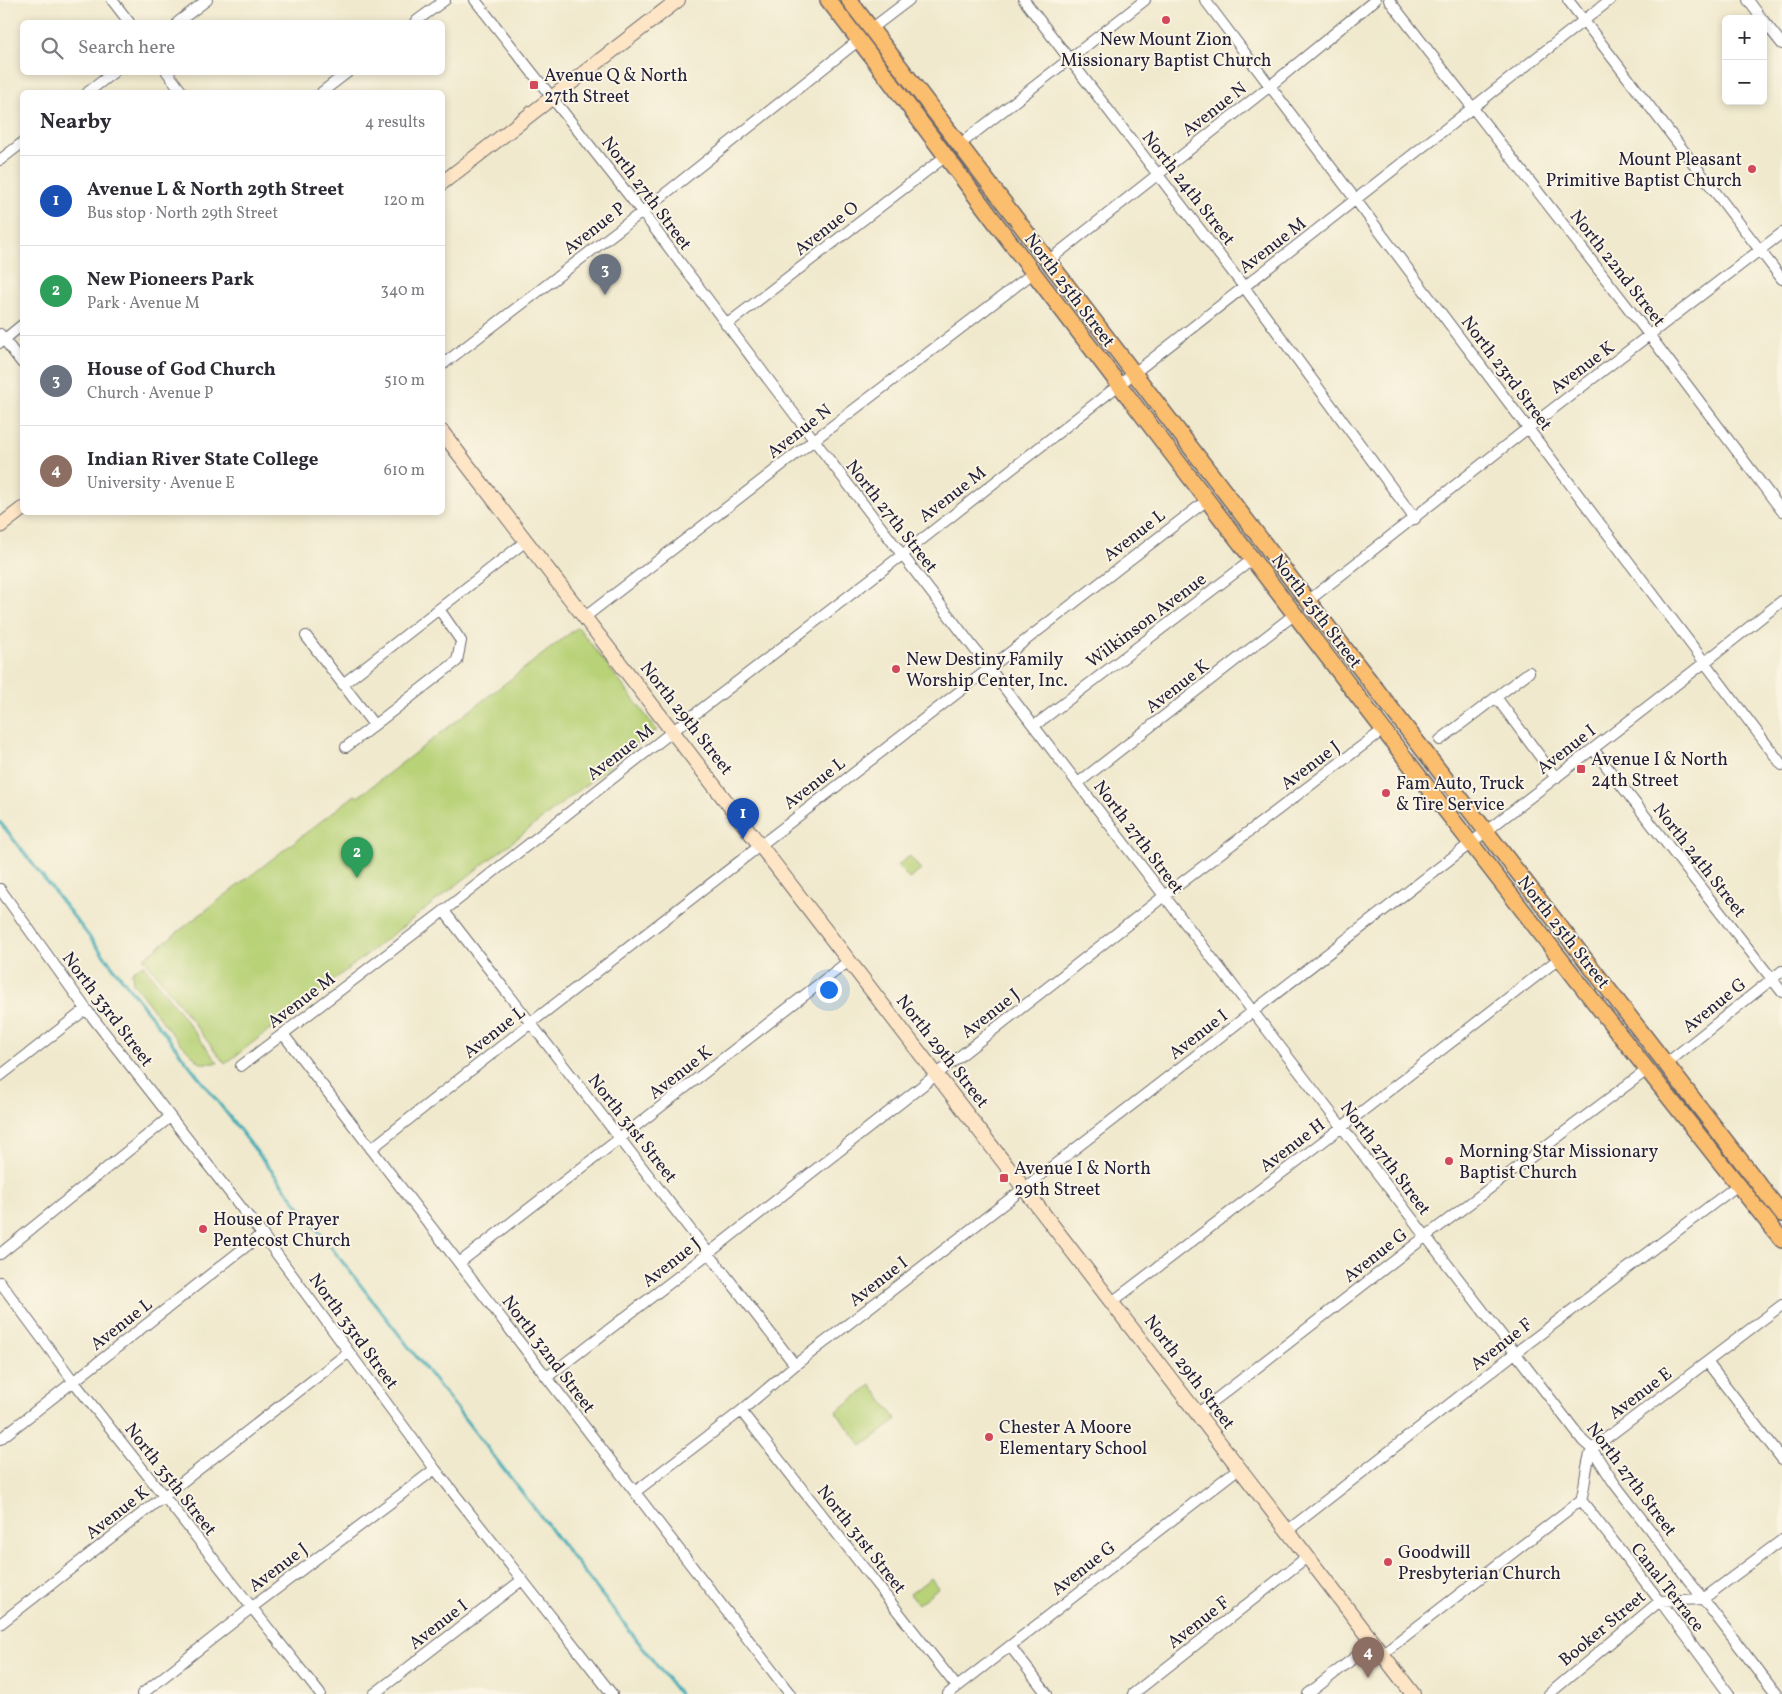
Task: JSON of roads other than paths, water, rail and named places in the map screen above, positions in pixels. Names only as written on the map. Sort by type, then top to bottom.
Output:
[{"type":"main road","name":"North 25th Street","points":[[828,0],[1033,273],[1383,730],[1647,1070],[1782,1240]]},
{"type":"main road","name":"North 25th Street","points":[[849,0],[1308,601],[1782,1214]]},
{"type":"main road","points":[[876,62],[890,69],[943,138],[949,144],[959,145]]},
{"type":"main road","points":[[1221,518],[1236,524],[1289,594],[1308,601]]},
{"type":"main road","points":[[1578,981],[1590,987],[1646,1058],[1655,1065],[1667,1064]]},
{"type":"main road","points":[[1738,1185],[1745,1186],[1752,1192],[1782,1230]]},
{"type":"street","points":[[112,0],[127,20]]},
{"type":"street","points":[[181,20],[207,0]]},
{"type":"street","points":[[418,20],[445,0]]},
{"type":"street","name":"North 27th Street","points":[[475,0],[642,212],[902,555],[1583,1441],[1592,1449],[1614,1483],[1776,1694]]},
{"type":"street","points":[[445,182],[678,0]]},
{"type":"street","points":[[871,29],[909,0]]},
{"type":"street","name":"North 24th Street","points":[[1024,0],[1244,287],[1415,519]]},
{"type":"street","points":[[959,145],[1145,0]]},
{"type":"street","name":"North 23rd Street","points":[[1205,0],[1782,765]]},
{"type":"street","name":"Avenue N","points":[[1048,261],[1270,86],[1375,0]]},
{"type":"street","name":"North 22nd Street","points":[[1389,0],[1650,336],[1782,511]]},
{"type":"street","points":[[1568,0],[1782,279]]},
{"type":"street","name":"Avenue M","points":[[241,1066],[444,911],[673,731],[902,555],[1133,372],[1356,200],[1610,0]]},
{"type":"street","points":[[1748,0],[1760,15]]},
{"type":"street","points":[[1767,24],[1782,44]]},
{"type":"street","name":"Avenue P","points":[[445,364],[642,212],[859,40]]},
{"type":"street","points":[[91,90],[110,75]]},
{"type":"street","points":[[168,75],[180,90]]},
{"type":"street","points":[[325,90],[344,75]]},
{"type":"street","points":[[0,160],[20,145]]},
{"type":"street","name":"Avenue O","points":[[726,325],[946,156]]},
{"type":"street","name":"Avenue K","points":[[1308,601],[1415,519],[1528,428],[1782,233]]},
{"type":"street","name":"Avenue N","points":[[585,617],[1033,273]]},
{"type":"street","points":[[20,327],[1,339],[20,362]]},
{"type":"street","name":"North 29th Street","points":[[445,436],[938,1074],[1413,1694]]},
{"type":"street","name":"Avenue L","points":[[371,1149],[532,1022],[1207,500]]},
{"type":"street","points":[[0,526],[20,511]]},
{"type":"street","points":[[343,684],[526,541]]},
{"type":"street","name":"Wilkinson Avenue","points":[[1034,726],[1253,559]]},
{"type":"street","name":"Avenue I","points":[[635,1492],[742,1411],[795,1365],[1556,778],[1782,601]]},
{"type":"street","points":[[346,747],[457,661],[461,641],[439,609]]},
{"type":"street","name":"Avenue K","points":[[1078,783],[1295,614]]},
{"type":"street","points":[[306,636],[374,725]]},
{"type":"street","points":[[1440,740],[1529,672]]},
{"type":"street","points":[[1496,697],[1556,778]]},
{"type":"street","name":"Avenue J","points":[[547,1378],[1164,896],[1383,730]]},
{"type":"street","name":"North 24th Street","points":[[1593,749],[1782,992]]},
{"type":"street","name":"North 33rd Street","points":[[1,891],[86,1009],[262,1234],[435,1469],[611,1693]]},
{"type":"street","name":"North 31st Street","points":[[444,911],[532,1022],[795,1365]]},
{"type":"street","name":"Avenue H","points":[[1112,1302],[1342,1127],[1560,957]]},
{"type":"street","name":"Avenue K","points":[[459,1263],[850,960]]},
{"type":"street","name":"Avenue G","points":[[1667,1064],[1782,971]]},
{"type":"street","points":[[0,1076],[86,1009]]},
{"type":"street","name":"North 32nd Street","points":[[283,1034],[790,1694]]},
{"type":"street","name":"Avenue G","points":[[1197,1414],[1426,1237],[1647,1070]]},
{"type":"street","points":[[0,1254],[170,1118]]},
{"type":"street","name":"Avenue F","points":[[1287,1531],[1516,1353],[1738,1185]]},
{"type":"street","name":"Avenue L","points":[[0,1440],[262,1234]]},
{"type":"street","name":"North 35th Street","points":[[0,1282],[74,1382],[320,1694]]},
{"type":"street","name":"Avenue E","points":[[1592,1449],[1782,1304]]},
{"type":"street","name":"Avenue K","points":[[0,1624],[349,1352]]},
{"type":"street","points":[[1707,1362],[1782,1459]]},
{"type":"street","name":"North 31st Street","points":[[742,1411],[957,1687]]},
{"type":"street","points":[[1308,1694],[1378,1649],[1581,1500],[1585,1487],[1588,1457],[1592,1449]]},
{"type":"street","name":"Avenue G","points":[[948,1694],[1238,1468]]},
{"type":"street","name":"Avenue J","points":[[142,1694],[251,1608],[435,1469]]},
{"type":"street","name":"Canal Terrace","points":[[1581,1500],[1730,1694]]},
{"type":"street","points":[[1703,1599],[1782,1540]]},
{"type":"street","name":"Avenue F","points":[[1133,1694],[1307,1557]]},
{"type":"street","name":"Avenue I","points":[[374,1694],[522,1580]]},
{"type":"street","name":"Booker Street","points":[[1549,1694],[1660,1601],[1703,1599]]},
{"type":"street","points":[[1010,1646],[1047,1694]]},
{"type":"waterway","points":[[0,822],[679,1694]]},
{"type":"place","name":"New Mount Zion Missionary Baptist Church","points":[[1166,20]]},
{"type":"place","name":"Avenue Q & North 27th Street","points":[[534,85]]},
{"type":"place","name":"Mount Pleasant Primitive Baptist Church","points":[[1752,169]]},
{"type":"place","name":"House of God Church","points":[[605,295]]},
{"type":"place","name":"New Destiny Family Worship Center, Inc.","points":[[896,669]]},
{"type":"place","name":"Avenue I & North 24th Street","points":[[1581,769]]},
{"type":"place","name":"Fam Auto, Truck & Tire Service","points":[[1386,793]]},
{"type":"place","name":"Avenue L & North 29th Street","points":[[743,839]]},
{"type":"place","name":"New Pioneers Park","points":[[357,878]]},
{"type":"place","name":"Morning Star Missionary Baptist Church","points":[[1449,1161]]},
{"type":"place","name":"Avenue I & North 29th Street","points":[[1004,1178]]},
{"type":"place","name":"House of Prayer Pentecost Church","points":[[203,1229]]},
{"type":"place","name":"Chester A Moore Elementary School","points":[[989,1437]]},
{"type":"place","name":"Goodwill Presbyterian Church","points":[[1388,1562]]},
{"type":"place","name":"Indian River State College","points":[[1368,1678]]}]
